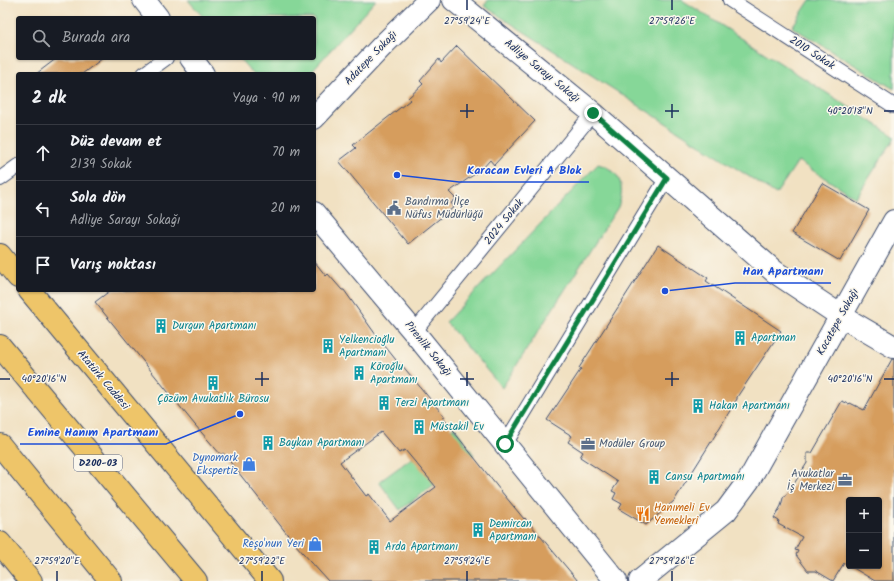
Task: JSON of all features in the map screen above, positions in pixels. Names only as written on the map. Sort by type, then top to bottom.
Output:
[{"type":"main road","points":[[0,256],[16,275]]},
{"type":"main road","name":"Atatürk Caddesi","points":[[31,292],[270,581]]},
{"type":"main road","name":"D200-03","points":[[0,346],[196,581]]},
{"type":"main road","points":[[0,445],[111,581]]},
{"type":"main road","points":[[0,543],[31,581]]},
{"type":"street","points":[[144,0],[156,16]]},
{"type":"street","name":"Adatepe Sokağı","points":[[316,116],[384,44],[429,0]]},
{"type":"street","name":"Adliye Sarayı Sokağı","points":[[454,0],[593,113],[775,272],[841,316],[894,347]]},
{"type":"street","points":[[192,60],[202,72]]},
{"type":"street","name":"Pirenlik Sokağı","points":[[316,215],[414,332],[616,581]]},
{"type":"street","name":"Kocatepe Sokağı","points":[[640,581],[726,511],[750,480],[894,221]]},
{"type":"lane","name":"2010 Sokak","points":[[730,0],[894,106]]},
{"type":"lane","points":[[147,72],[163,60]]},
{"type":"lane","name":"2024 Sokak","points":[[414,332],[593,113]]},
{"type":"lane","points":[[0,180],[16,168]]},
{"type":"lane","points":[[505,444],[667,178]]},
{"type":"green space","points":[[188,0],[376,0],[311,72],[251,72],[241,60],[316,60],[316,16],[202,16]]},
{"type":"green space","points":[[488,0],[682,0],[894,136],[894,139],[856,198],[798,161],[776,194],[484,6]]},
{"type":"green space","points":[[810,0],[894,0],[894,89],[792,27]]},
{"type":"green space","points":[[598,164],[612,170],[619,180],[621,192],[618,207],[502,388],[446,322]]},
{"type":"green space","points":[[454,427],[474,455],[400,510],[379,482]]},
{"type":"building","points":[[457,46],[535,121],[494,165],[490,160],[482,169],[449,192],[456,199],[451,203],[454,207],[408,244],[339,161],[356,148],[353,145],[410,100],[408,98],[423,84],[420,81],[439,59],[441,63]]},
{"type":"building","points":[[54,60],[100,60],[85,72],[39,72]]},
{"type":"building","points":[[822,183],[869,210],[840,261],[792,233]]},
{"type":"building","points":[[658,245],[708,278],[706,281],[781,331],[737,397],[674,501],[646,525],[619,509],[622,504],[613,499],[616,493],[612,491],[618,482],[580,457],[583,452],[568,442],[572,436],[547,420],[581,369],[579,368]]},
{"type":"building","points":[[316,264],[326,276],[328,274],[342,290],[344,290],[376,335],[445,417],[443,418],[500,490],[578,581],[328,581],[295,544],[223,453],[221,455],[195,425],[95,302],[108,292],[316,292]],"holes":[[[381,432],[399,453],[405,450],[436,487],[390,521],[369,494],[366,496],[340,462]]]},
{"type":"building","name":"Avukatlar İş Merkezi","points":[[892,359],[894,359],[894,581],[875,581],[855,569],[882,569],[882,497],[846,497],[846,564],[844,563],[833,581],[816,571],[808,571],[796,555],[798,551],[795,550],[802,537],[778,524],[779,521],[774,518],[781,506],[783,498],[792,487],[807,463],[807,453],[812,453],[842,401],[864,410]]},
{"type":"place","name":"Karacan Evleri A Blok","points":[[397,175]]},
{"type":"place","name":"Bandırma İlçe Nüfus Müdürlüğü","points":[[394,208]]},
{"type":"place","name":"Han Apartmanı","points":[[665,291]]},
{"type":"place","name":"Durgun Apartmanı","points":[[161,326]]},
{"type":"place","name":"Apartman","points":[[740,338]]},
{"type":"place","name":"Yelkencioğlu Apartmanı","points":[[328,346]]},
{"type":"place","name":"Köroğlu Apartmanı","points":[[359,373]]},
{"type":"place","name":"Çözüm Avukatlık Bürosu","points":[[213,383]]},
{"type":"place","name":"Terzi Apartmanı","points":[[384,403]]},
{"type":"place","name":"Hakan Apartmanı","points":[[698,406]]},
{"type":"place","name":"Emine Hanım Apartmanı","points":[[240,414]]},
{"type":"place","name":"Müstakil Ev","points":[[419,427]]},
{"type":"place","name":"Baykan Apartmanı","points":[[268,443]]},
{"type":"place","name":"Modüler Group","points":[[588,444]]},
{"type":"place","name":"Dynomark Ekspertiz","points":[[249,464]]},
{"type":"place","name":"Cansu Apartmanı","points":[[654,477]]},
{"type":"place","name":"Avukatlar İş Merkezi","points":[[845,480]]},
{"type":"place","name":"Hanımeli Ev Yemekleri","points":[[643,514]]},
{"type":"place","name":"Demircan Apartmanı","points":[[478,530]]},
{"type":"place","name":"Reşo'nun Yeri","points":[[315,544]]},
{"type":"place","name":"Arda Apartmanı","points":[[374,547]]},
{"type":"route","points":[[505,444],[667,178],[593,113]]}]
